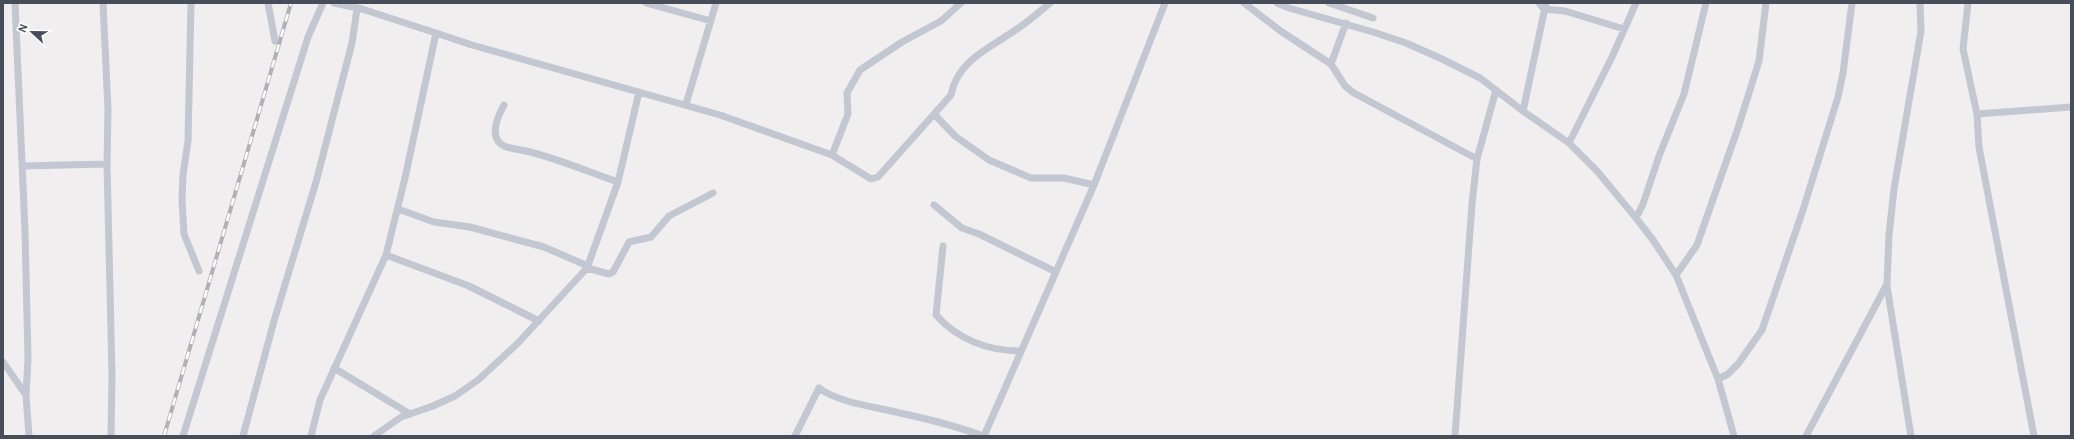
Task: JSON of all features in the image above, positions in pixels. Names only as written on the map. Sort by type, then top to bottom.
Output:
[{"type":"street","points":[[15,3],[22,166],[28,359],[26,395],[29,436]]},
{"type":"street","points":[[103,3],[108,109],[107,164],[112,374],[111,436]]},
{"type":"street","points":[[190,3],[188,141],[183,175],[182,200],[184,234],[199,271]]},
{"type":"street","points":[[268,3],[275,41]]},
{"type":"street","points":[[183,436],[308,38],[323,3]]},
{"type":"street","points":[[334,3],[362,9],[472,45],[686,104],[832,155],[871,179],[874,179],[951,96],[953,85],[962,70],[975,56],[1028,22],[1050,3]]},
{"type":"street","points":[[646,3],[711,21]]},
{"type":"street","points":[[686,104],[716,3]]},
{"type":"street","points":[[832,155],[849,110],[846,98],[847,93],[860,70],[902,42],[942,20],[961,3]]},
{"type":"street","points":[[795,436],[819,388],[824,392],[847,400],[951,426],[984,436],[1094,185],[1165,3]]},
{"type":"street","points":[[1244,3],[1282,32],[1331,64],[1345,86],[1354,94],[1477,159]]},
{"type":"street","points":[[1277,3],[1289,8],[1346,23],[1406,43],[1442,59],[1480,78],[1523,111],[1569,143],[1597,171],[1636,218],[1653,240],[1676,276],[1718,379],[1734,436]]},
{"type":"street","points":[[1329,3],[1373,18]]},
{"type":"street","points":[[1569,143],[1609,64],[1636,3]]},
{"type":"street","points":[[1636,218],[1643,204],[1659,156],[1684,94],[1706,3]]},
{"type":"street","points":[[1676,276],[1697,245],[1738,128],[1759,61],[1766,3]]},
{"type":"street","points":[[1718,379],[1728,374],[1738,364],[1762,330],[1802,213],[1838,97],[1845,59],[1852,3]]},
{"type":"street","points":[[1911,436],[1887,284],[1889,235],[1894,189],[1921,31],[1920,3]]},
{"type":"street","points":[[1968,3],[1963,49],[1977,114],[1979,147],[2034,436]]},
{"type":"street","points":[[1523,111],[1543,5],[1624,29]]},
{"type":"street","points":[[243,436],[274,321],[316,182],[352,43],[357,9]]},
{"type":"street","points":[[1331,64],[1346,23]]},
{"type":"street","points":[[311,436],[320,400],[386,255],[398,210],[436,33]]},
{"type":"street","points":[[1455,436],[1472,204],[1477,159],[1496,90]]},
{"type":"street","points":[[374,436],[391,423],[455,396],[478,380],[497,364],[539,321],[587,267],[618,182],[639,92]]},
{"type":"street","points":[[504,106],[496,125],[497,140],[502,144],[532,152],[618,182]]},
{"type":"street","points":[[1977,114],[2071,107]]},
{"type":"street","points":[[934,114],[955,136],[995,163],[1031,178],[1064,178],[1094,185]]},
{"type":"street","points":[[22,166],[107,164]]},
{"type":"street","points":[[398,210],[434,222],[470,227],[544,247],[587,267],[609,274],[613,272],[629,242],[651,237],[669,216],[713,193]]},
{"type":"street","points":[[934,205],[962,228],[979,234],[1056,272]]},
{"type":"street","points":[[943,246],[936,315],[948,327],[978,344],[1002,351],[1021,352]]},
{"type":"street","points":[[386,255],[469,286],[539,321]]},
{"type":"street","points":[[1806,436],[1887,284]]},
{"type":"street","points":[[3,362],[26,395]]},
{"type":"street","points":[[334,368],[410,414]]},
{"type":"railway","points":[[164,436],[291,3]]}]
